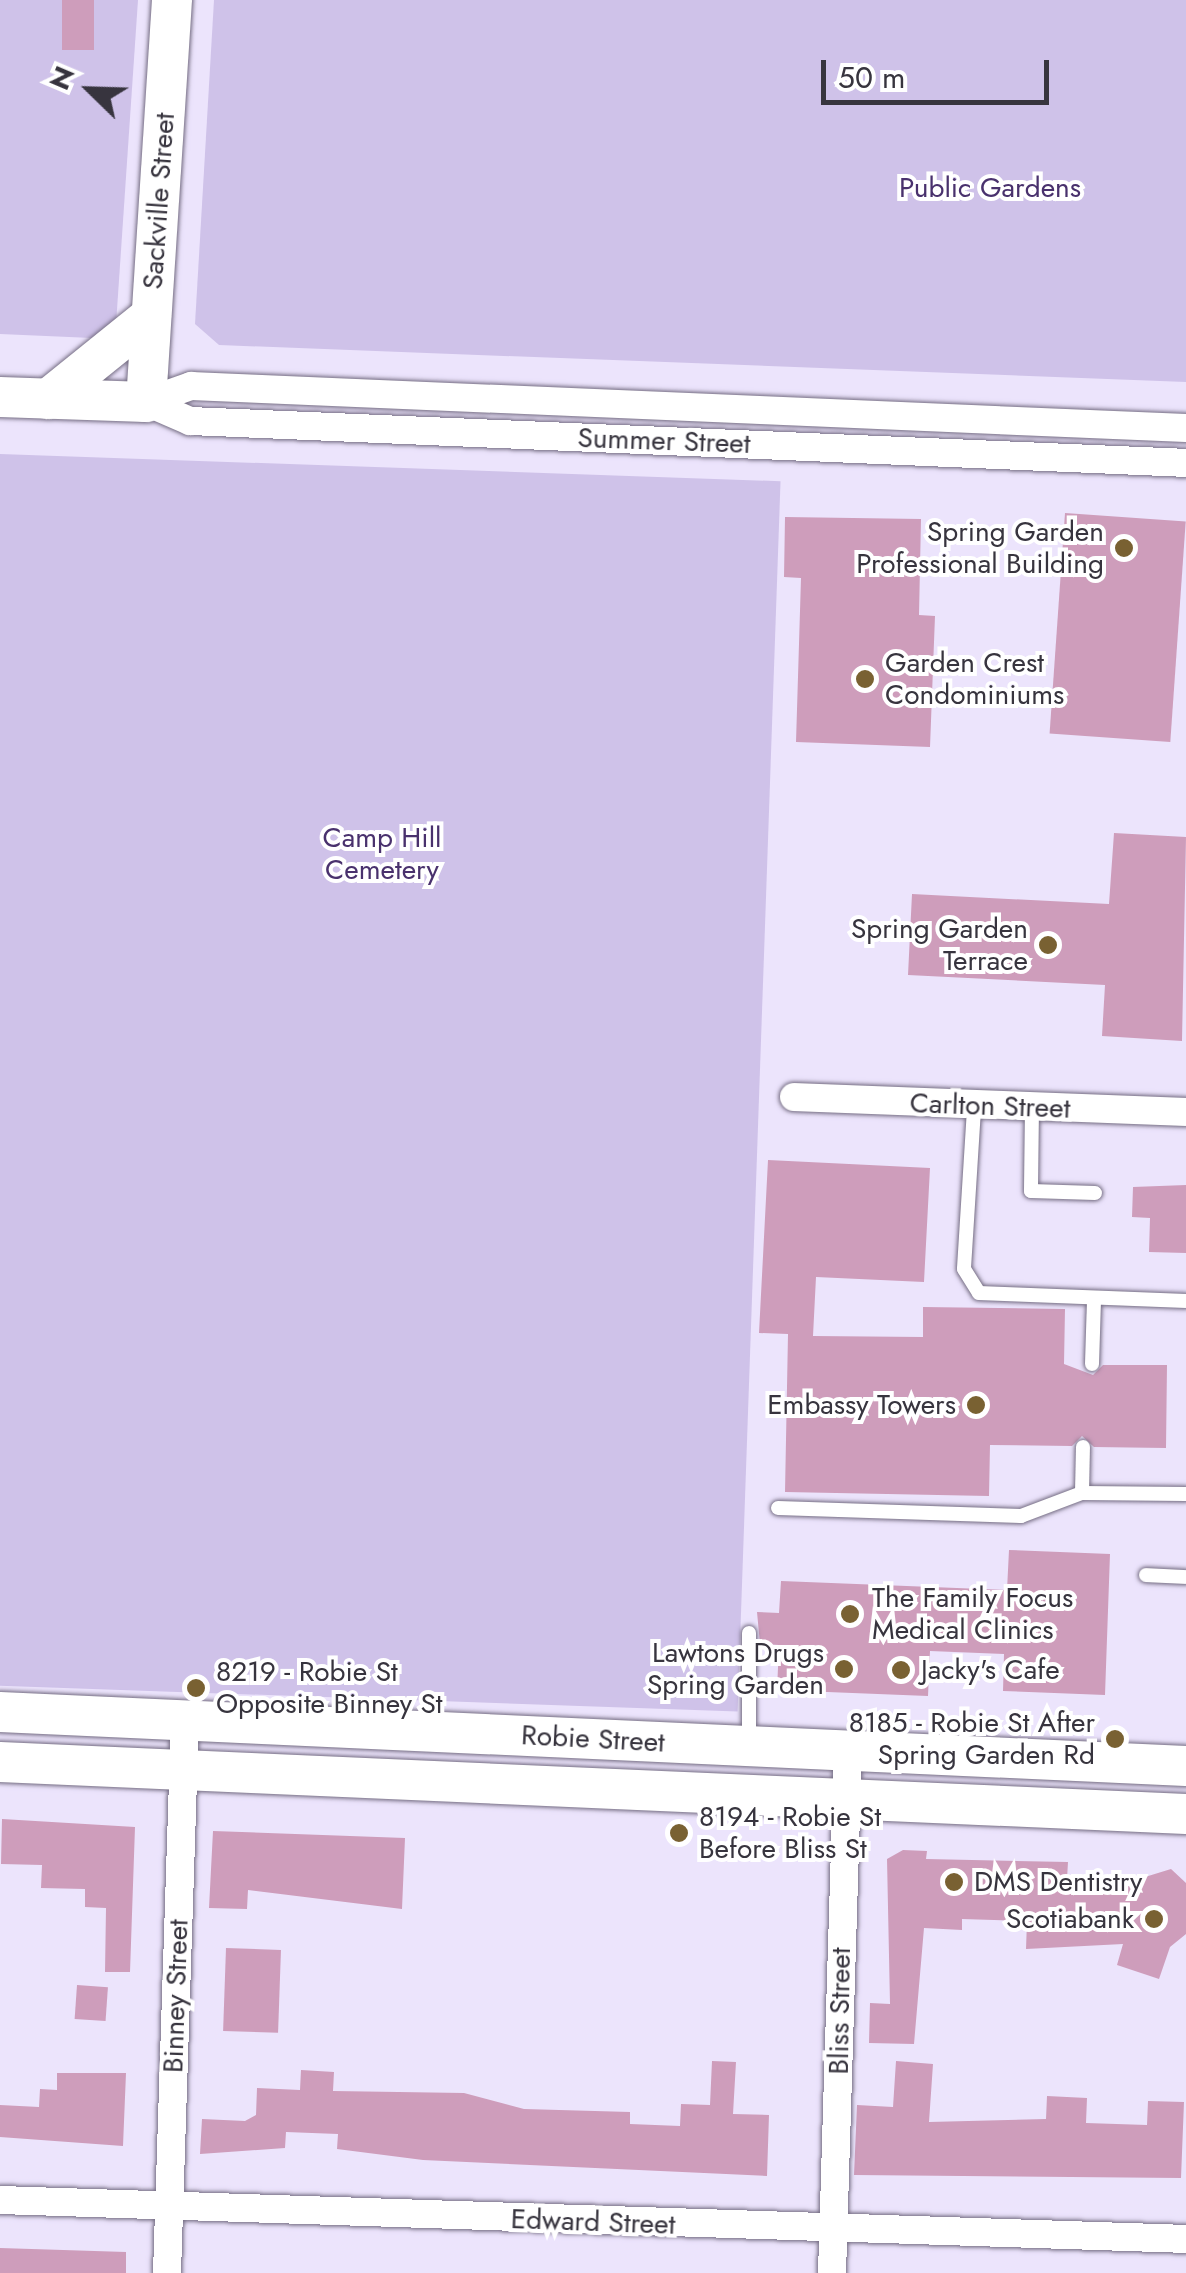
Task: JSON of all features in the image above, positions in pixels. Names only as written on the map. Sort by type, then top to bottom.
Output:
[{"type":"main road","name":"Sackville Street","points":[[146,402],[172,0]]},
{"type":"main road","points":[[48,399],[152,316]]},
{"type":"main road","name":"Summer Street","points":[[0,397],[146,402]]},
{"type":"main road","name":"Robie Street","points":[[0,1712],[1186,1766]]},
{"type":"main road","name":"Robie Street","points":[[0,1762],[1186,1814]]},
{"type":"street","name":"Summer Street","points":[[146,402],[191,386],[1186,428]]},
{"type":"street","name":"Summer Street","points":[[146,402],[190,421],[1186,463]]},
{"type":"street","name":"Carlton Street","points":[[794,1098],[974,1109],[1186,1112]]},
{"type":"street","name":"Binney Street","points":[[167,2273],[185,1719]]},
{"type":"street","name":"Bliss Street","points":[[832,2273],[848,1750]]},
{"type":"street","name":"Edward Street","points":[[0,2200],[835,2231],[1186,2238]]},
{"type":"lane","points":[[1032,1107],[1031,1191],[1094,1193]]},
{"type":"lane","points":[[974,1109],[964,1269],[979,1292],[995,1297],[1186,1301]]},
{"type":"lane","points":[[1092,1364],[1094,1299]]},
{"type":"lane","points":[[1082,1494],[1083,1447]]},
{"type":"lane","points":[[778,1508],[1021,1516],[1082,1494],[1186,1494]]},
{"type":"lane","points":[[1146,1575],[1186,1578]]},
{"type":"lane","points":[[749,1746],[750,1633]]},
{"type":"green space","points":[[0,0],[138,0],[115,339],[0,334]]},
{"type":"green space","name":"Public Gardens","points":[[214,0],[1186,0],[1186,382],[219,345],[195,324]]},
{"type":"green space","name":"Camp Hill Cemetery","points":[[0,454],[781,481],[738,1712],[0,1686]]},
{"type":"building","points":[[62,0],[94,0],[94,50],[62,50]]},
{"type":"building","points":[[1065,513],[1186,521],[1170,742],[1050,733]]},
{"type":"building","points":[[785,517],[921,519],[919,615],[935,616],[930,747],[796,742],[801,578],[784,577]]},
{"type":"building","name":"Spring Garden Terrace","points":[[1114,833],[1186,837],[1182,1041],[1102,1036],[1105,985],[908,975],[912,894],[1109,904]]},
{"type":"building","name":"Embassy Towers","points":[[768,1160],[930,1168],[924,1282],[816,1277],[813,1336],[923,1337],[923,1307],[1065,1309],[1064,1364],[1093,1375],[1103,1365],[1167,1365],[1166,1448],[1094,1447],[1082,1436],[1072,1446],[990,1445],[989,1496],[785,1492],[788,1334],[759,1333]]},
{"type":"building","points":[[1186,1185],[1186,1253],[1149,1252],[1150,1218],[1132,1217],[1133,1187]]},
{"type":"building","points":[[1009,1550],[1110,1554],[1105,1695],[1003,1691],[1004,1654],[930,1651],[928,1696],[777,1690],[779,1645],[760,1644],[757,1612],[779,1613],[781,1581],[1007,1590]]},
{"type":"building","points":[[2,1819],[135,1827],[130,1972],[105,1972],[106,1908],[85,1907],[85,1889],[41,1888],[42,1865],[1,1864]]},
{"type":"building","points":[[213,1831],[405,1838],[402,1909],[248,1890],[247,1909],[209,1908]]},
{"type":"building","points":[[903,1850],[927,1851],[926,1859],[1068,1862],[1067,1879],[1132,1881],[1171,1869],[1186,1883],[1186,1934],[1170,1947],[1159,1979],[1117,1965],[1123,1944],[1026,1949],[1027,1921],[962,1919],[962,1930],[924,1928],[914,2044],[869,2043],[870,2003],[890,2004],[887,1859]]},
{"type":"building","points":[[226,1948],[281,1950],[278,2033],[223,2031]]},
{"type":"building","points":[[77,1985],[108,1987],[106,2021],[75,2019]]},
{"type":"building","points":[[712,2061],[736,2062],[733,2114],[769,2115],[767,2176],[423,2160],[337,2149],[338,2134],[286,2132],[285,2148],[200,2154],[202,2119],[245,2121],[256,2115],[257,2088],[300,2090],[301,2070],[334,2072],[333,2091],[464,2093],[524,2109],[630,2112],[630,2124],[680,2126],[681,2104],[710,2105]]},
{"type":"building","points":[[896,2061],[933,2064],[929,2122],[1046,2119],[1047,2096],[1087,2098],[1086,2123],[1147,2125],[1148,2101],[1184,2102],[1181,2178],[854,2175],[857,2105],[893,2107]]},
{"type":"building","points":[[57,2073],[126,2073],[123,2146],[0,2137],[0,2105],[39,2107],[40,2089],[57,2090]]},
{"type":"building","points":[[0,2248],[126,2252],[126,2273],[0,2273]]},
{"type":"place","name":"Spring Garden Professional Building","points":[[1124,548]]},
{"type":"place","name":"Garden Crest Condominiums","points":[[865,679]]},
{"type":"place","name":"Spring Garden Terrace","points":[[1048,945]]},
{"type":"place","name":"Embassy Towers","points":[[976,1405]]},
{"type":"place","name":"The Family Focus Medical Clinics","points":[[850,1614]]},
{"type":"place","name":"Lawtons Drugs Spring Garden","points":[[844,1669]]},
{"type":"place","name":"Jacky's Cafe","points":[[901,1670]]},
{"type":"place","name":"8219 - Robie St Opposite Binney St","points":[[196,1688]]},
{"type":"place","name":"8185 - Robie St After Spring Garden Rd","points":[[1115,1739]]},
{"type":"place","name":"8194 - Robie St Before Bliss St","points":[[679,1833]]},
{"type":"place","name":"DMS Dentistry","points":[[954,1882]]},
{"type":"place","name":"Scotiabank","points":[[1154,1919]]}]
